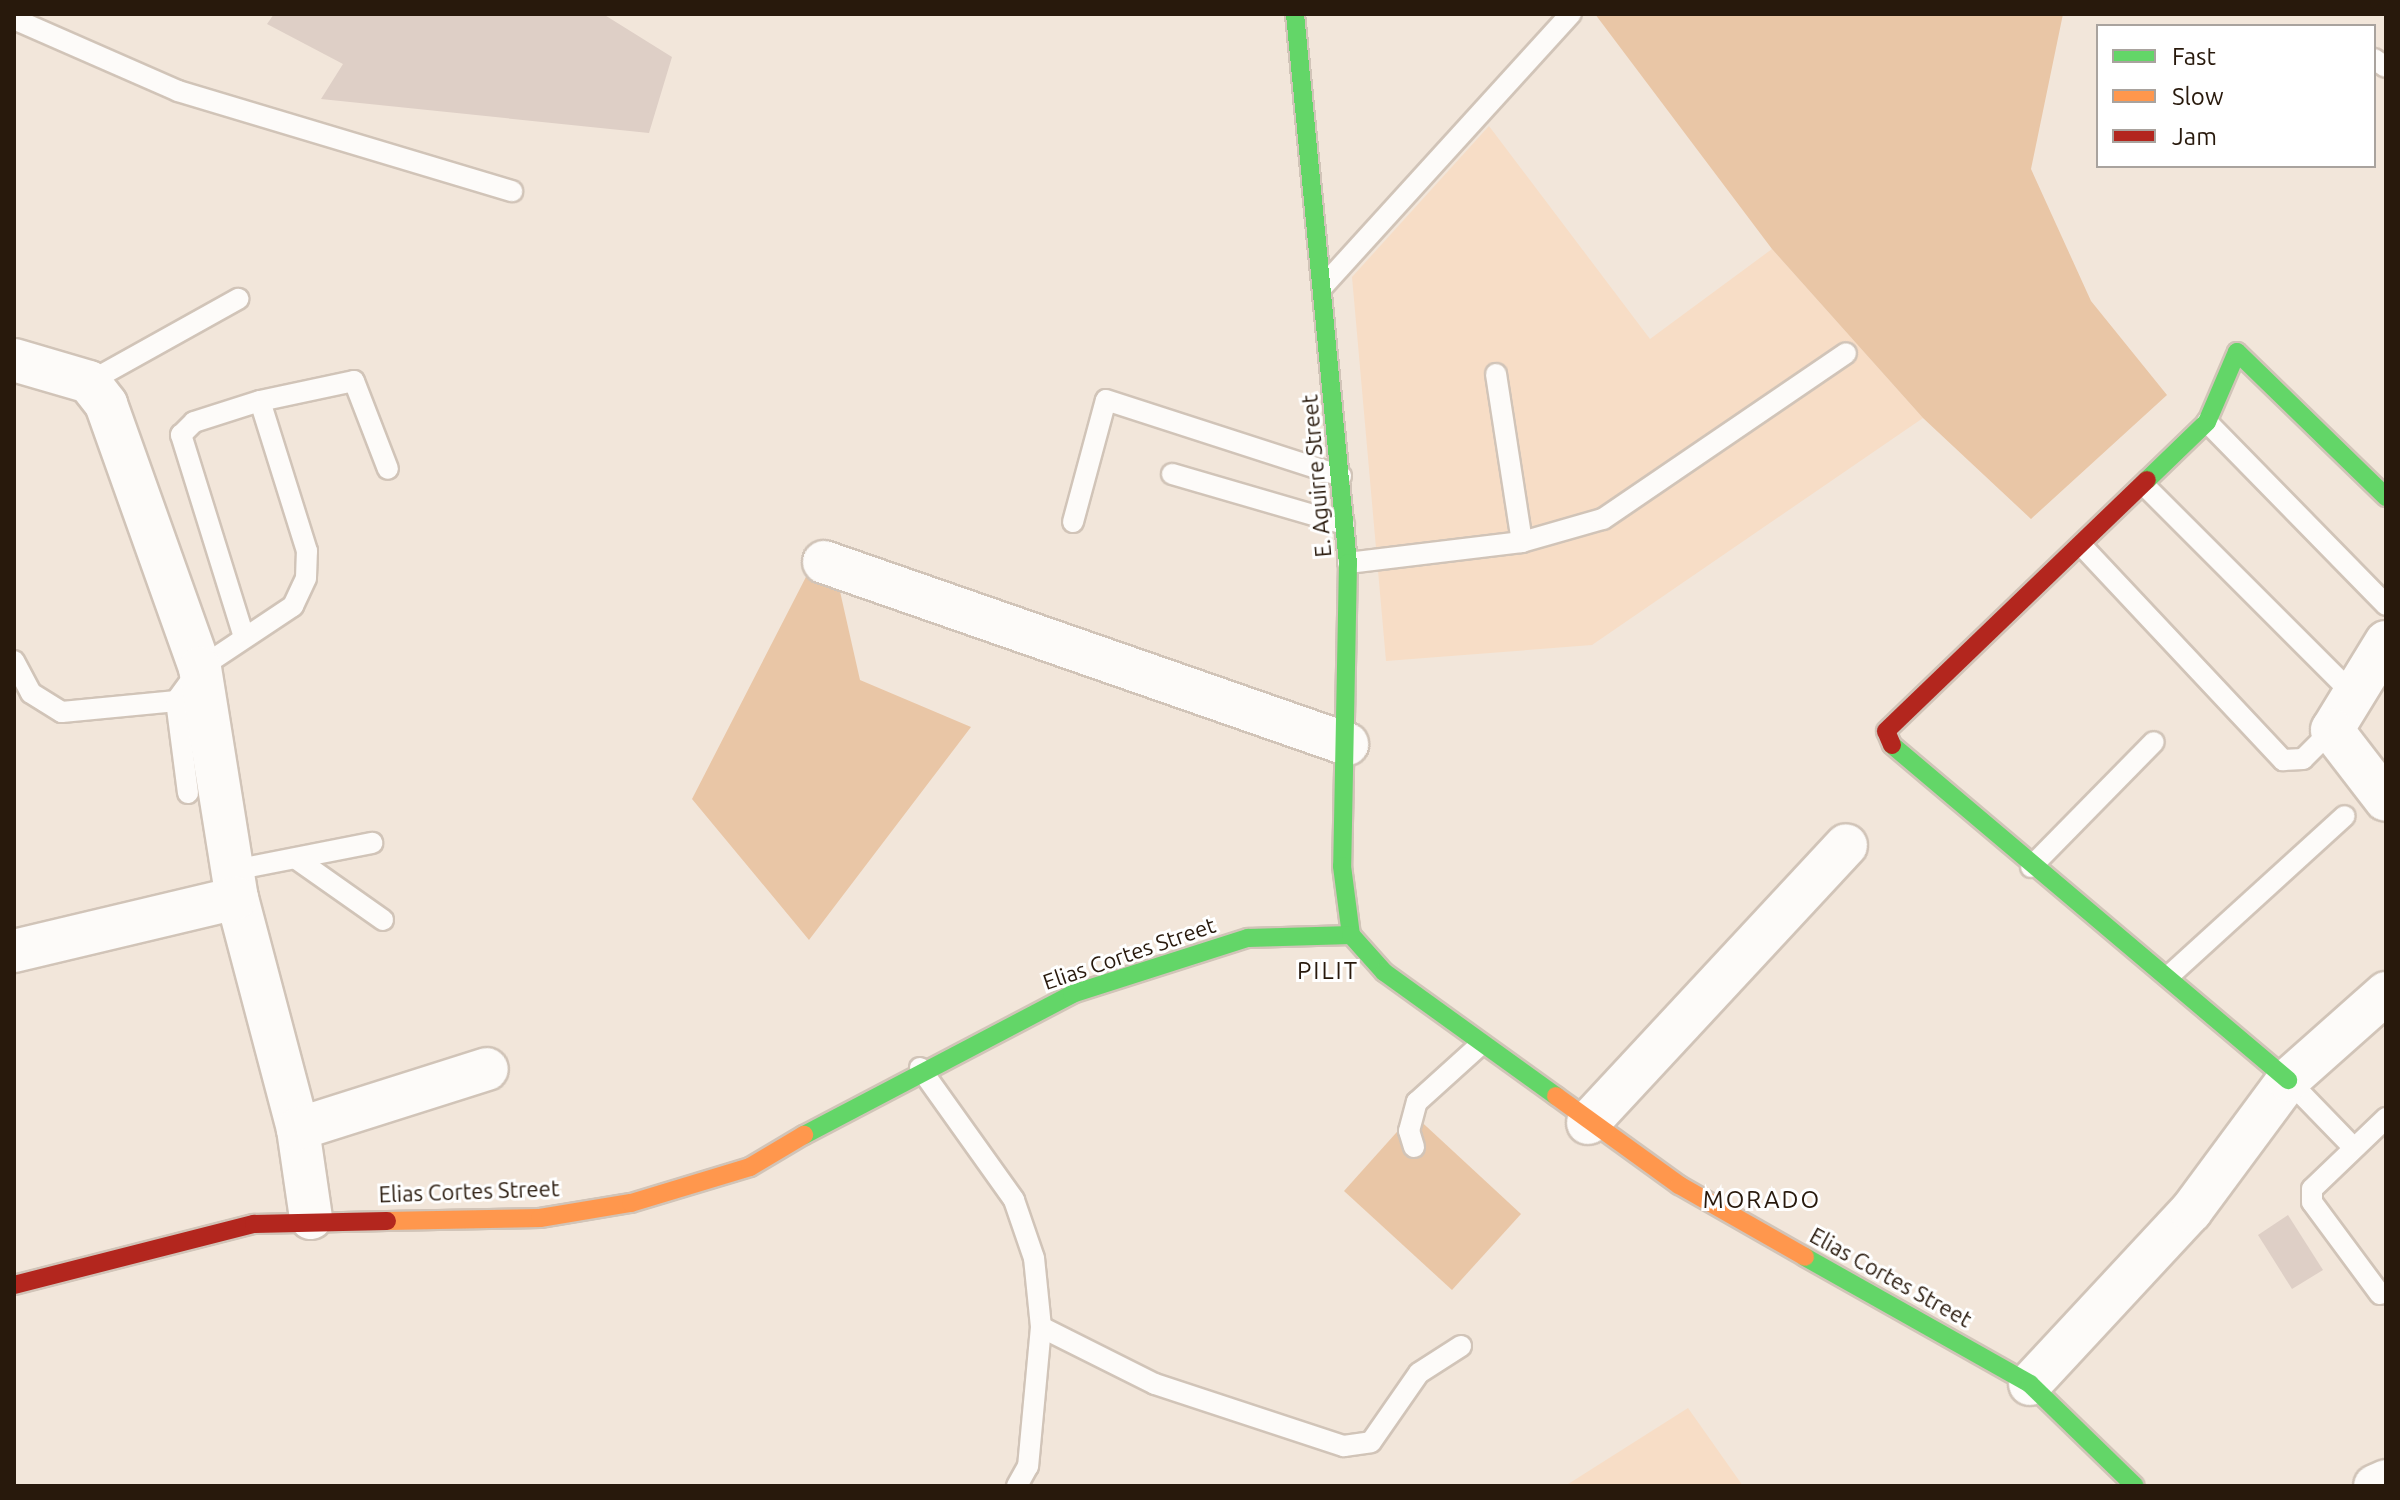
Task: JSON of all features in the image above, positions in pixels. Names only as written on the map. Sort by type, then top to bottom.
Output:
[{"type":"street","name":"E. Aguirre Street","points":[[1295,14],[1324,285],[1348,563],[1347,744],[1342,866],[1351,935]]},
{"type":"street","points":[[2288,1080],[2170,975],[2031,867],[1895,752],[1886,731],[2082,546],[2207,422],[2237,352],[2386,497]]},
{"type":"street","points":[[14,360],[89,382],[106,404],[200,668],[235,884],[298,1129],[311,1218]]},
{"type":"street","points":[[824,562],[1347,744]]},
{"type":"street","points":[[2386,642],[2358,698],[2332,730],[2386,800]]},
{"type":"street","points":[[1588,1123],[1846,845]]},
{"type":"street","points":[[14,951],[235,884]]},
{"type":"street","name":"Elias Cortes Street","points":[[14,1285],[180,1239],[311,1218],[540,1218],[631,1203],[750,1167],[920,1068],[1072,994],[1154,965],[1248,938],[1351,935],[1384,972],[1588,1123],[1679,1185],[2030,1384],[2135,1486]]},
{"type":"street","points":[[2030,1384],[2191,1211],[2288,1080],[2386,993]]},
{"type":"street","points":[[298,1129],[487,1069]]},
{"type":"street","points":[[2375,1486],[2386,1481]]},
{"type":"lane","points":[[1324,285],[1571,14]]},
{"type":"lane","points":[[14,19],[178,91],[512,191]]},
{"type":"lane","points":[[89,382],[238,299]]},
{"type":"lane","points":[[1348,563],[1522,542],[1603,519],[1846,353]]},
{"type":"lane","points":[[1496,374],[1522,542]]},
{"type":"lane","points":[[244,637],[181,435],[194,422],[260,401],[354,381],[388,469]]},
{"type":"lane","points":[[1073,522],[1106,400],[1341,476]]},
{"type":"lane","points":[[188,793],[176,701],[200,668],[293,606],[306,578],[307,551],[260,401]]},
{"type":"lane","points":[[2207,422],[2386,605]]},
{"type":"lane","points":[[1172,474],[1344,524]]},
{"type":"lane","points":[[2144,485],[2358,698]]},
{"type":"lane","points":[[2082,546],[2283,760],[2303,759],[2332,730]]},
{"type":"lane","points":[[14,661],[31,693],[62,712],[176,701]]},
{"type":"lane","points":[[2031,867],[2154,742]]},
{"type":"lane","points":[[2170,975],[2345,816]]},
{"type":"lane","points":[[235,884],[298,860],[372,843]]},
{"type":"lane","points":[[298,860],[383,920]]},
{"type":"lane","points":[[1414,1147],[1409,1131],[1417,1102],[1480,1045]]},
{"type":"lane","points":[[920,1068],[1014,1200],[1034,1258],[1041,1327],[1028,1466],[1017,1486]]},
{"type":"lane","points":[[2288,1080],[2350,1144]]},
{"type":"lane","points":[[2380,1294],[2312,1202],[2315,1180],[2350,1144],[2386,1118]]},
{"type":"lane","points":[[1041,1327],[1155,1384],[1344,1446],[1371,1442],[1419,1373],[1461,1346]]},
{"type":"shaded area","points":[[1595,14],[2063,14],[2031,169],[2091,301],[2167,395],[2031,519],[1923,418],[1772,249]]},
{"type":"shaded area","points":[[1489,126],[1650,339],[1772,249],[1923,418],[1592,645],[1386,661],[1352,277]]},
{"type":"shaded area","points":[[808,573],[839,587],[860,680],[971,727],[809,940],[692,799]]},
{"type":"shaded area","points":[[1413,1114],[1521,1214],[1452,1290],[1344,1191]]},
{"type":"shaded area","points":[[1688,1408],[1743,1486],[1565,1486]]},
{"type":"building","points":[[274,14],[603,14],[672,57],[649,133],[321,99],[343,64],[267,24]]},
{"type":"building","points":[[2288,1215],[2323,1270],[2292,1289],[2258,1235]]},
{"type":"traffic: fast","points":[[1295,14],[1348,563],[1342,866],[1351,935]]},
{"type":"traffic: fast","points":[[2147,480],[2207,422],[2237,352],[2386,497]]},
{"type":"traffic: fast","points":[[1892,745],[2288,1080]]},
{"type":"traffic: fast","points":[[804,1135],[1072,994],[1248,938],[1351,935],[1384,972],[1556,1096]]},
{"type":"traffic: fast","points":[[1805,1257],[2030,1384],[2135,1486]]},
{"type":"traffic: slow","points":[[1556,1096],[1679,1185],[1805,1257]]},
{"type":"traffic: slow","points":[[387,1221],[540,1218],[631,1203],[750,1167],[804,1135]]},
{"type":"traffic: jam","points":[[1892,745],[1886,731],[2147,480]]},
{"type":"traffic: jam","points":[[14,1285],[254,1224],[387,1221]]},
{"type":"district","name":"PILIT","points":[[1328,971]]},
{"type":"district","name":"MORADO","points":[[1762,1200]]}]
